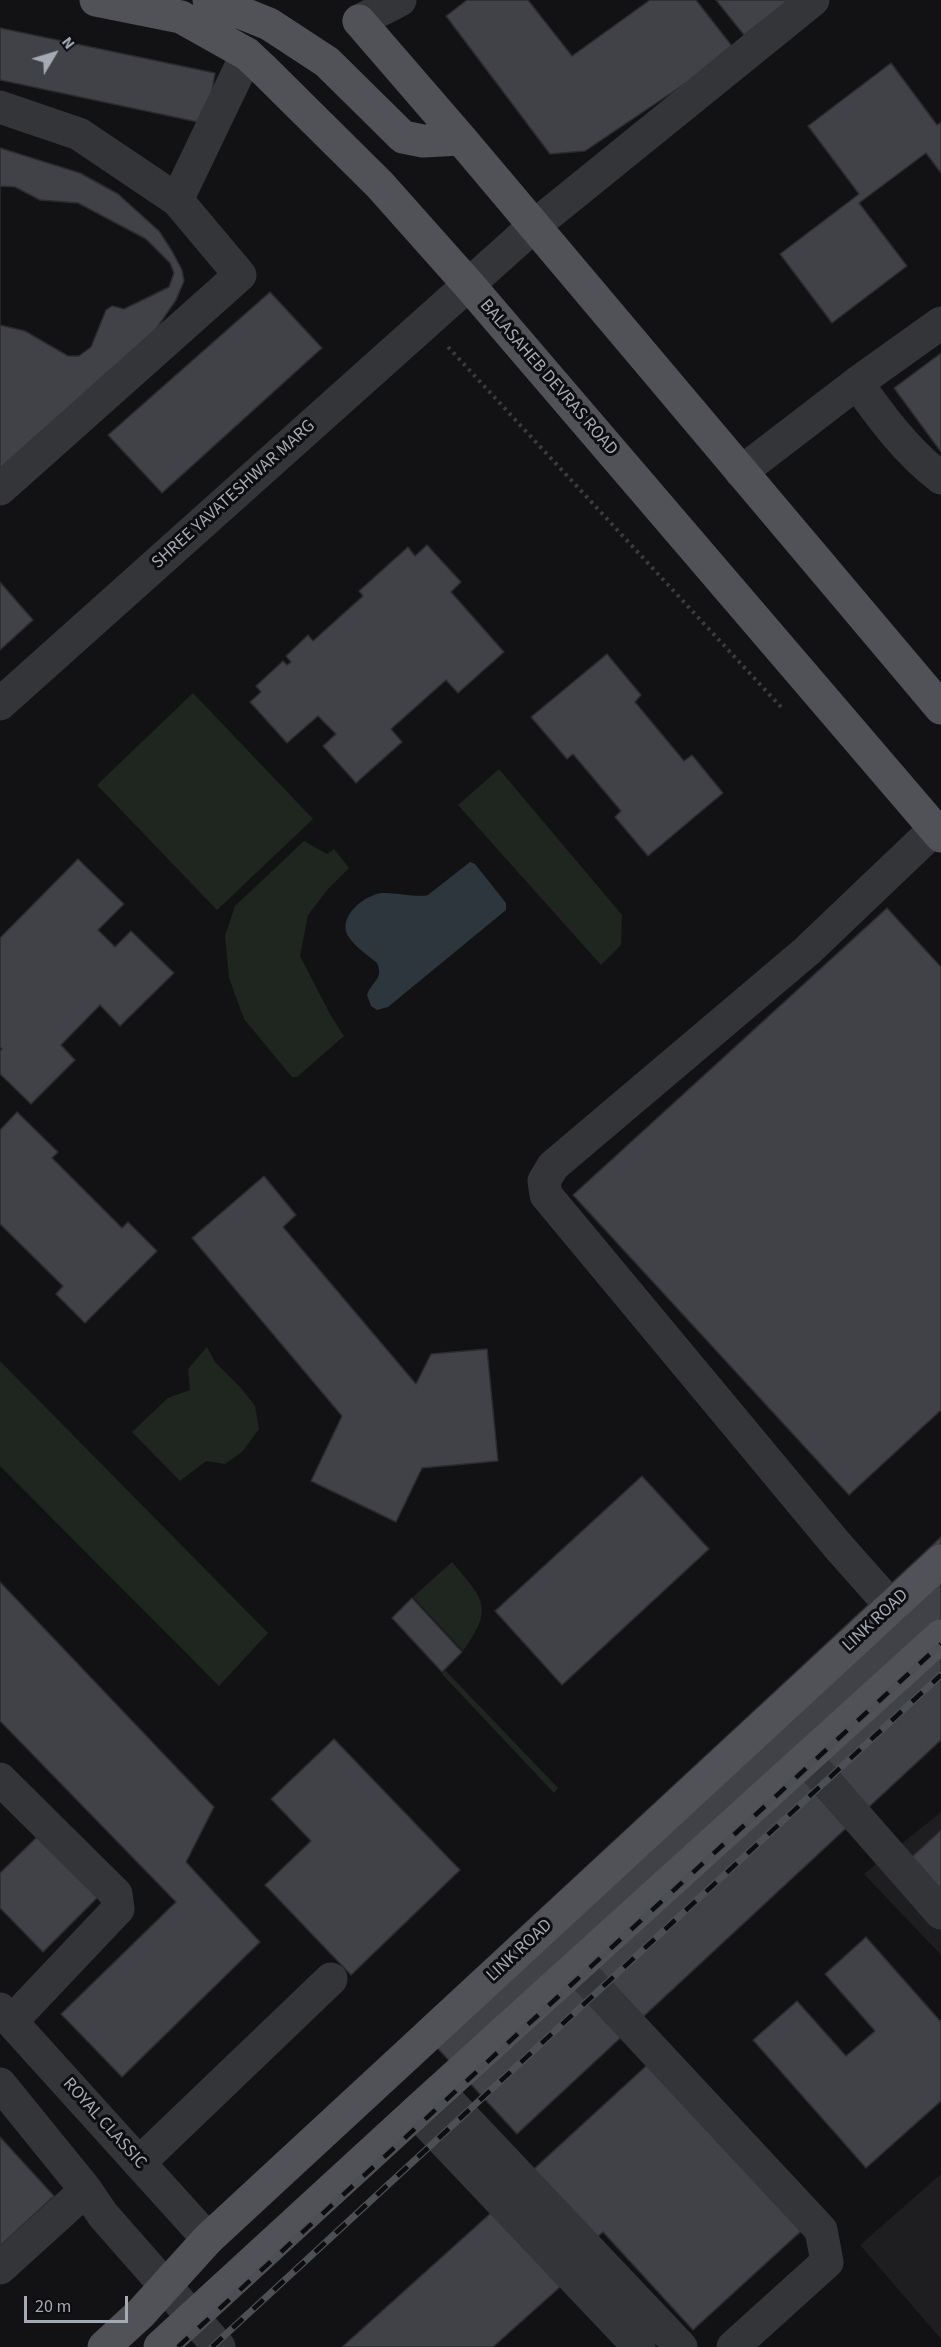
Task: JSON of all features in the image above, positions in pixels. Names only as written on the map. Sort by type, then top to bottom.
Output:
[{"type":"main road","name":"BALASAHEB DEVRAS ROAD","points":[[96,0],[181,16],[247,54],[380,185],[469,285],[938,832]]},
{"type":"main road","points":[[209,0],[269,24],[327,63],[403,136],[423,141],[461,139]]},
{"type":"main road","points":[[359,21],[941,708]]},
{"type":"main road","name":"LINK ROAD","points":[[104,2347],[141,2313],[208,2239],[941,1561]]},
{"type":"main road","points":[[160,2347],[941,1636]]},
{"type":"street","points":[[359,21],[400,0]]},
{"type":"street","name":"SHREE YAVATESHWAR MARG","points":[[0,704],[534,226],[813,0]]},
{"type":"street","points":[[177,200],[247,54]]},
{"type":"street","points":[[0,107],[79,134],[177,200],[240,275],[0,489]]},
{"type":"street","points":[[741,472],[857,383],[941,323]]},
{"type":"street","points":[[857,383],[916,459],[941,478]]},
{"type":"street","points":[[892,1606],[837,1545],[546,1195],[544,1181],[553,1166],[807,951],[938,832]]},
{"type":"street","points":[[806,1758],[941,1913]]},
{"type":"street","points":[[0,1779],[116,1894],[118,1910],[6,2015]]},
{"type":"street","points":[[576,1967],[821,2230],[827,2262],[733,2347]]},
{"type":"street","points":[[139,2163],[331,1979]]},
{"type":"street","name":"ROYAL CLASSIC","points":[[6,2015],[208,2239]]},
{"type":"street","points":[[0,2084],[86,2190],[103,2215],[219,2347]]},
{"type":"street","points":[[427,2102],[639,2347]]},
{"type":"street","points":[[427,2102],[681,2347]]},
{"type":"street","points":[[0,2268],[86,2190]]},
{"type":"path","points":[[442,340],[788,714]]},
{"type":"shaded area","points":[[193,693],[313,819],[217,910],[97,785]]},
{"type":"shaded area","points":[[499,769],[622,915],[621,945],[601,965],[458,805]]},
{"type":"shaded area","points":[[304,841],[327,854],[334,849],[349,868],[328,889],[308,915],[300,956],[344,1036],[297,1077],[292,1077],[244,1019],[229,978],[225,936],[235,906]]},
{"type":"shaded area","points":[[470,862],[475,864],[506,903],[506,910],[388,1007],[377,1010],[371,1006],[367,995],[378,976],[379,968],[377,963],[349,938],[346,927],[350,913],[361,902],[382,893],[428,895]]},
{"type":"shaded area","points":[[207,1347],[215,1362],[255,1406],[259,1429],[242,1452],[225,1464],[206,1461],[180,1481],[132,1432],[168,1398],[190,1390],[188,1369]]},
{"type":"shaded area","points":[[0,1361],[268,1633],[219,1686],[0,1466]]},
{"type":"shaded area","points":[[452,1562],[478,1595],[481,1604],[482,1613],[479,1624],[463,1651],[413,1597]]},
{"type":"shaded area","points":[[445,1670],[558,1788],[554,1793],[442,1674]]},
{"type":"shaded area","points":[[941,1812],[941,1955],[864,1874]]},
{"type":"shaded area","points":[[941,2174],[941,2339],[860,2245]]},
{"type":"pier","points":[[0,0],[135,0],[97,20],[0,31]]},
{"type":"building","points":[[467,0],[528,0],[572,56],[650,0],[696,0],[735,50],[585,151],[550,154],[446,16]]},
{"type":"building","points":[[716,0],[790,0],[744,35]]},
{"type":"building","points":[[0,28],[215,73],[207,124],[0,80]]},
{"type":"building","points":[[891,63],[937,125],[941,122],[941,173],[926,153],[859,203],[907,266],[832,323],[780,254],[859,194],[808,126]]},
{"type":"building","points":[[0,148],[80,173],[118,194],[159,231],[182,270],[184,281],[176,300],[143,348],[0,475]]},
{"type":"building","points":[[0,186],[15,187],[40,200],[78,203],[146,239],[170,263],[174,273],[169,287],[124,309],[112,306],[106,310],[91,347],[79,356],[68,356],[25,331],[0,325]]},
{"type":"building","points":[[270,292],[322,348],[162,493],[108,435]]},
{"type":"building","points":[[941,353],[941,452],[894,388]]},
{"type":"building","points":[[427,545],[461,582],[451,592],[504,652],[458,693],[446,680],[391,729],[402,742],[356,783],[323,746],[336,734],[318,716],[287,743],[250,702],[261,692],[256,686],[283,661],[287,665],[291,662],[286,656],[308,635],[313,641],[363,596],[359,591],[408,547],[415,556]]},
{"type":"building","points":[[0,582],[33,620],[0,650]]},
{"type":"building","points":[[607,654],[641,695],[635,702],[684,761],[692,755],[723,793],[648,856],[615,817],[621,811],[573,754],[567,759],[531,717]]},
{"type":"building","points":[[78,859],[124,904],[98,930],[115,947],[131,931],[174,973],[120,1026],[100,1005],[61,1045],[75,1060],[31,1104],[0,1074],[0,1051],[2,1049],[0,1047],[0,938]]},
{"type":"building","points":[[887,908],[941,967],[941,1410],[849,1495],[573,1195]]},
{"type":"building","points":[[17,1112],[58,1152],[52,1158],[122,1228],[128,1222],[157,1251],[85,1323],[56,1294],[63,1286],[0,1224],[0,1130]]},
{"type":"building","points":[[264,1176],[296,1215],[283,1227],[416,1384],[431,1354],[487,1349],[498,1461],[422,1468],[396,1522],[311,1481],[342,1416],[192,1238]]},
{"type":"building","points":[[642,1476],[709,1549],[562,1685],[495,1611]]},
{"type":"building","points":[[941,1537],[941,1740],[517,2134],[416,2025]]},
{"type":"building","points":[[0,1582],[214,1807],[186,1862],[260,1942],[122,2077],[61,2014],[176,1902],[0,1721]]},
{"type":"building","points":[[412,1598],[462,1652],[442,1672],[392,1618]]},
{"type":"building","points":[[334,1739],[460,1870],[351,1975],[265,1885],[311,1841],[271,1799]]},
{"type":"building","points":[[941,1830],[941,1901],[905,1863]]},
{"type":"building","points":[[37,1837],[98,1897],[43,1952],[0,1908],[0,1873]]},
{"type":"building","points":[[866,1937],[941,2022],[941,2101],[866,2168],[753,2040],[797,2001],[846,2056],[875,2031],[825,1974]]},
{"type":"building","points":[[657,2056],[810,2223],[693,2330],[603,2232],[586,2247],[524,2178]]},
{"type":"building","points":[[0,2137],[54,2196],[0,2246]]},
{"type":"building","points":[[492,2212],[560,2287],[493,2347],[342,2347]]},
{"type":"railway","points":[[178,2347],[941,1644]]},
{"type":"railway","points":[[212,2347],[941,1675]]}]
